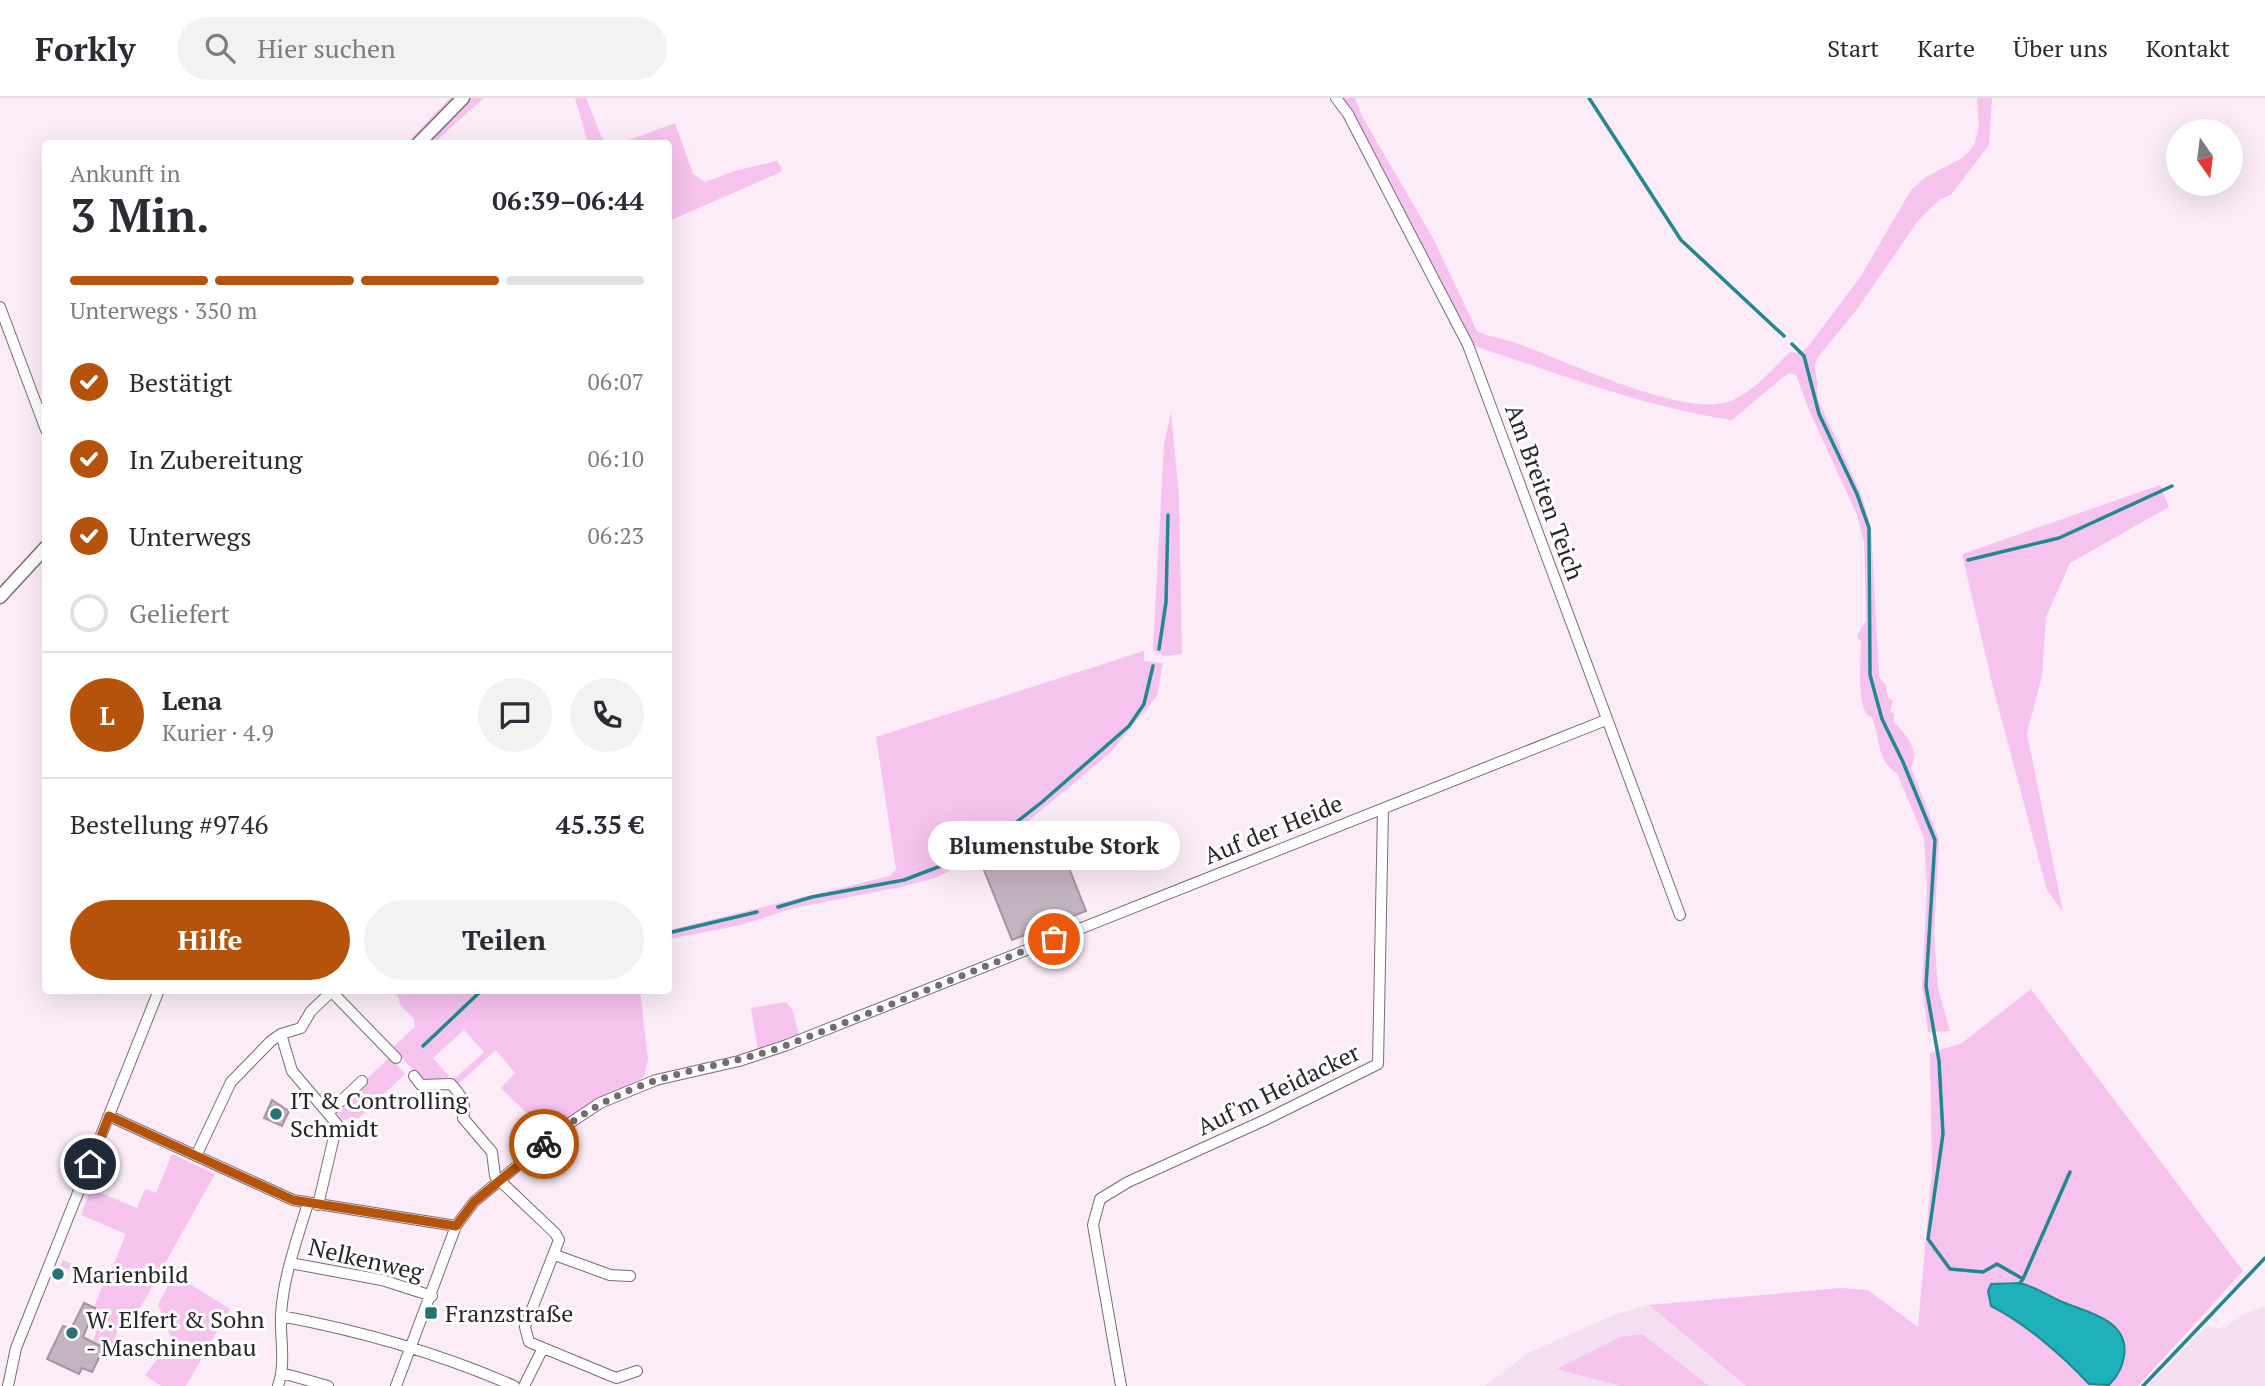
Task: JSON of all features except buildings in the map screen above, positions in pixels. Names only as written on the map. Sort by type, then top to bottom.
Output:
[{"type":"street","points":[[422,140],[463,98]]},
{"type":"street","name":"Am Breiten Teich","points":[[1336,98],[1348,114],[1468,345],[1680,915]]},
{"type":"street","points":[[0,307],[42,419]]},
{"type":"street","points":[[0,597],[42,551]]},
{"type":"street","name":"Auf der Heide","points":[[396,1386],[432,1296],[456,1226],[474,1202],[561,1129],[600,1103],[656,1080],[739,1061],[787,1045],[1606,720]]},
{"type":"street","name":"Auf'm Heidacker","points":[[1121,1386],[1099,1262],[1094,1217],[1097,1205],[1105,1195],[1378,1064],[1383,808]]},
{"type":"street","points":[[8,1386],[16,1348],[157,994]]},
{"type":"street","points":[[196,1156],[231,1082],[271,1041],[281,1034],[301,1028],[311,1012],[328,994]]},
{"type":"street","points":[[334,994],[396,1058]]},
{"type":"street","points":[[278,1386],[282,1373],[281,1316],[290,1263],[313,1204],[337,1124],[292,1071],[281,1034]]},
{"type":"street","points":[[414,1076],[421,1084],[451,1084],[460,1094],[466,1107],[463,1118],[492,1152],[495,1176],[555,1233],[559,1240],[525,1327],[529,1342],[616,1378],[637,1371]]},
{"type":"street","points":[[329,1112],[362,1081]]},
{"type":"street","points":[[109,1116],[279,1195],[313,1204],[456,1226]]},
{"type":"street","points":[[555,1255],[610,1275],[630,1276]]},
{"type":"street","name":"Nelkenweg","points":[[290,1263],[382,1280],[432,1296]]},
{"type":"street","points":[[281,1316],[351,1330],[412,1347],[514,1386]]},
{"type":"street","points":[[524,1386],[543,1348]]},
{"type":"street","points":[[282,1373],[328,1386]]},
{"type":"shaded area","points":[[450,98],[484,98],[437,140],[410,140]]},
{"type":"shaded area","points":[[575,98],[586,98],[603,140],[587,140]]},
{"type":"shaded area","points":[[1340,98],[1355,98],[1363,118],[1434,240],[1477,331],[1651,394],[1706,404],[1736,399],[1761,381],[1790,352],[1799,353],[1807,348],[1861,276],[1911,190],[1926,177],[1962,158],[1974,146],[1979,126],[1977,98],[1992,98],[1989,145],[1951,195],[1939,200],[1917,222],[1858,308],[1818,357],[1815,365],[1818,399],[1861,494],[1871,527],[1879,677],[1886,685],[1888,698],[1893,700],[1890,712],[1894,713],[1894,722],[1913,749],[1911,768],[1939,839],[1934,935],[1938,988],[1950,1031],[1928,1032],[1922,986],[1927,887],[1924,838],[1897,773],[1882,756],[1873,720],[1866,713],[1861,698],[1861,642],[1857,636],[1866,620],[1864,542],[1857,515],[1796,375],[1790,373],[1783,377],[1732,420],[1633,398],[1471,345]]},
{"type":"shaded area","points":[[675,123],[693,174],[705,182],[735,171],[777,161],[782,168],[781,172],[672,220],[672,140],[629,140]]},
{"type":"shaded area","points":[[1171,412],[1179,497],[1182,654],[1166,656],[1153,649],[1164,444]]},
{"type":"shaded area","points":[[2160,485],[2169,507],[2070,563],[2046,617],[2042,676],[2027,733],[2063,912],[2047,890],[1993,687],[1962,554]]},
{"type":"shaded area","points":[[1144,651],[1144,661],[1163,663],[1157,696],[1110,753],[993,850],[935,878],[794,908],[741,925],[672,938],[672,929],[890,876],[896,869],[876,737]]},
{"type":"shaded area","points":[[2031,989],[2243,1271],[2138,1386],[1746,1386],[1649,1305],[1841,1288],[1868,1290],[1918,1327],[1932,1170],[1930,1053],[1962,1043]]},
{"type":"shaded area","points":[[396,994],[640,994],[648,1059],[644,1077],[576,1112],[533,1147],[526,1140],[535,1130],[535,1122],[501,1088],[515,1073],[496,1050],[457,1085],[452,1081],[484,1052],[464,1030],[433,1058],[449,1076],[444,1081],[423,1080],[392,1048],[415,1027],[414,1019],[401,1006]]},
{"type":"shaded area","points":[[786,1002],[792,1009],[800,1037],[758,1051],[751,1008]]},
{"type":"shaded area","points":[[390,1057],[405,1074],[359,1118],[343,1120],[334,1110]]},
{"type":"shaded area","points":[[172,1154],[215,1174],[139,1310],[125,1310],[110,1351],[93,1341],[103,1312],[94,1307],[103,1285],[60,1266],[63,1260],[100,1276],[110,1273],[126,1234],[81,1215],[91,1189],[137,1208],[145,1189],[156,1193]]},
{"type":"shaded area","points":[[179,1266],[186,1271],[185,1281],[230,1309],[186,1386],[161,1386],[145,1375],[172,1340],[158,1304]]},
{"type":"shaded area","points":[[1649,1305],[1746,1386],[1485,1386],[1528,1353],[1616,1314]]},
{"type":"shaded area","points":[[2265,1307],[2265,1386],[2147,1386],[2206,1327],[2226,1328],[2240,1315]]},
{"type":"shaded area","points":[[1642,1334],[1709,1386],[1621,1386],[1557,1369],[1621,1337]]},
{"type":"water","points":[[2020,1283],[2096,1315],[2115,1327],[2124,1345],[2124,1357],[2119,1372],[2109,1385],[2089,1384],[2043,1341],[1991,1306],[1988,1291],[1991,1284]]},
{"type":"waterway","points":[[1589,98],[1681,240],[1784,336]]},
{"type":"waterway","points":[[1792,344],[1804,356],[1819,414],[1857,494],[1869,528],[1870,675],[1882,719],[1935,840],[1926,986],[1939,1061],[1943,1134],[1928,1239],[1950,1269],[1983,1272],[1997,1264],[2023,1279],[2020,1283]]},
{"type":"waterway","points":[[1968,560],[2059,538],[2172,486]]},
{"type":"waterway","points":[[1159,649],[1166,602],[1168,515]]},
{"type":"waterway","points":[[778,907],[812,897],[904,880],[980,851],[1042,802],[1129,726],[1144,704],[1153,666]]},
{"type":"waterway","points":[[672,932],[757,912]]},
{"type":"waterway","points":[[423,1046],[478,994]]},
{"type":"waterway","points":[[2023,1279],[2070,1172]]},
{"type":"waterway","points":[[2143,1386],[2265,1258]]},
{"type":"way so far","points":[[544,1144],[579,1116],[624,1092],[656,1080],[739,1061],[787,1045],[1054,939]]},
{"type":"place","name":"Blumenstube Stork","points":[[1054,939]]},
{"type":"place","name":"IT & Controlling Schmidt","points":[[276,1114]]},
{"type":"place","name":"Marienbild","points":[[58,1274]]},
{"type":"place","name":"Franzstraße","points":[[431,1313]]},
{"type":"place","name":"W. Elfert & Sohn - Maschinenbau","points":[[72,1333]]},
{"type":"route","points":[[90,1164],[109,1116],[293,1200],[456,1226],[474,1202],[544,1144]]}]
